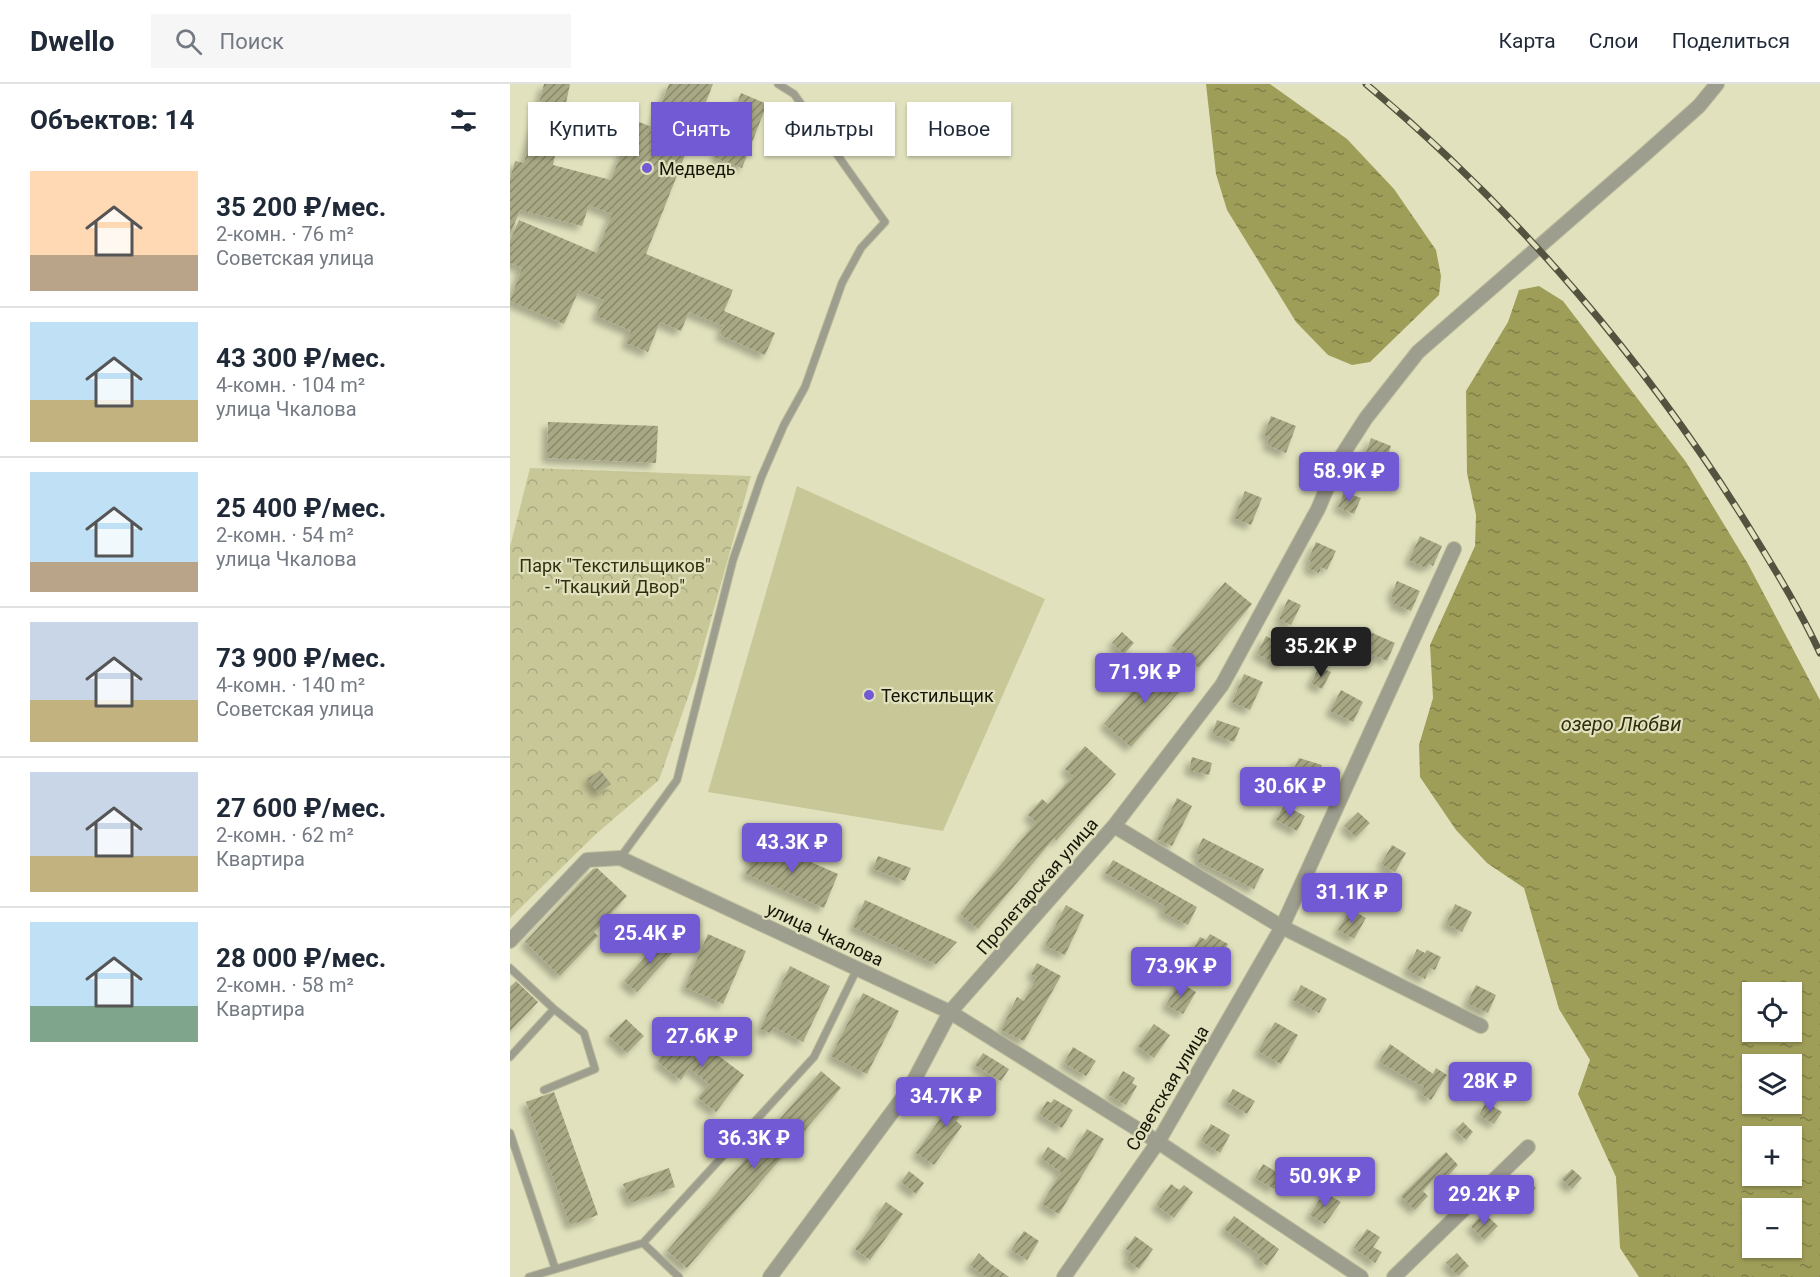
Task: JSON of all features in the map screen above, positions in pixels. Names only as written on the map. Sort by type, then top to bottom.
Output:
[{"type":"street","name":"Пролетарская улица","points":[[770,1277],[910,1089],[950,1012],[1114,826],[1222,685],[1318,509],[1340,460],[1366,418],[1419,352],[1699,106],[1717,84]]},
{"type":"street","name":"Советская улица","points":[[1064,1277],[1158,1142],[1282,927],[1454,549]]},
{"type":"street","points":[[1114,826],[1282,927],[1481,1026]]},
{"type":"street","points":[[510,941],[587,860],[620,858]]},
{"type":"street","name":"улица Чкалова","points":[[620,858],[950,1012],[1158,1142],[1360,1277]]},
{"type":"street","points":[[1394,1277],[1528,1147]]},
{"type":"lane","points":[[620,858],[677,780],[733,560],[761,478],[784,424],[806,387],[842,283],[861,248],[885,222],[794,94],[778,84]]},
{"type":"lane","points":[[510,968],[584,1034],[595,1069],[544,1090]]},
{"type":"lane","points":[[528,1277],[643,1243],[814,1057],[857,969]]},
{"type":"lane","points":[[510,1057],[554,1009]]},
{"type":"lane","points":[[510,1133],[555,1268]]},
{"type":"lane","points":[[643,1243],[679,1277]]},
{"type":"green space","name":"Парк \"Текстильщиков\" - \"Ткацкий Двор\"","points":[[530,468],[751,476],[695,677],[659,780],[596,834],[510,918],[510,547]]},
{"type":"green space","name":"Текстильщик","points":[[797,486],[1045,599],[943,831],[708,792]]},
{"type":"water","points":[[1206,84],[1270,84],[1347,139],[1394,189],[1436,250],[1441,276],[1439,295],[1370,362],[1352,365],[1328,355],[1296,322],[1227,210],[1216,174]]},
{"type":"water","name":"озеро Любви","points":[[1539,286],[1563,301],[1686,462],[1748,564],[1820,700],[1820,1277],[1639,1277],[1620,1248],[1616,1177],[1578,1094],[1590,1060],[1559,1009],[1524,888],[1487,863],[1456,830],[1420,777],[1419,745],[1433,698],[1430,645],[1475,546],[1476,515],[1467,473],[1466,391],[1508,322],[1519,290]]},
{"type":"building","points":[[544,84],[570,84],[566,102],[539,102]]},
{"type":"building","points":[[669,84],[713,84],[706,102],[662,102]]},
{"type":"building","points":[[741,93],[764,103],[764,112],[752,142],[752,102],[737,102]]},
{"type":"building","points":[[639,122],[651,127],[651,156],[685,156],[646,254],[733,290],[724,311],[775,333],[765,355],[720,335],[724,326],[689,312],[681,331],[660,322],[648,352],[626,343],[631,331],[596,316],[603,300],[579,290],[564,324],[510,301],[522,268],[510,263],[510,241],[519,220],[597,253],[612,214],[589,205],[582,226],[520,210],[510,235],[510,179],[515,161],[524,163],[528,147],[528,156],[555,156],[553,165],[611,180],[620,156],[639,156]]},
{"type":"building","points":[[716,156],[747,156],[742,168],[715,158]]},
{"type":"building","points":[[1271,416],[1296,426],[1286,453],[1267,445],[1270,437],[1264,435]]},
{"type":"building","points":[[548,422],[658,426],[656,463],[547,458]]},
{"type":"building","points":[[1371,438],[1391,446],[1385,464],[1365,456]]},
{"type":"building","points":[[1245,491],[1262,498],[1251,525],[1234,518]]},
{"type":"building","points":[[1344,492],[1361,498],[1354,514],[1338,507]]},
{"type":"building","points":[[1420,536],[1442,546],[1433,566],[1429,564],[1426,568],[1409,560]]},
{"type":"building","points":[[1316,542],[1336,551],[1327,570],[1321,567],[1319,573],[1308,568],[1311,561],[1308,560]]},
{"type":"building","points":[[1397,581],[1420,591],[1411,611],[1394,604],[1396,598],[1391,596]]},
{"type":"building","points":[[1225,582],[1252,604],[1199,668],[1172,646]]},
{"type":"building","points":[[1288,599],[1301,605],[1291,625],[1279,619]]},
{"type":"building","points":[[1368,631],[1395,643],[1387,661],[1369,653],[1371,647],[1363,643]]},
{"type":"building","points":[[1122,632],[1134,643],[1124,654],[1112,643]]},
{"type":"building","points":[[1266,636],[1288,648],[1279,666],[1257,654]]},
{"type":"building","points":[[1159,661],[1186,684],[1131,747],[1104,724]]},
{"type":"building","points":[[1319,667],[1331,672],[1322,689],[1311,683]]},
{"type":"building","points":[[1244,674],[1263,682],[1250,710],[1232,702]]},
{"type":"building","points":[[1341,690],[1363,702],[1353,722],[1330,711]]},
{"type":"building","points":[[1217,720],[1240,728],[1234,742],[1212,734]]},
{"type":"building","points":[[1085,746],[1116,774],[1056,841],[1054,838],[978,929],[960,914],[1036,822],[1028,815],[1042,799],[1048,804],[1073,776],[1065,769]]},
{"type":"building","points":[[1192,757],[1212,763],[1209,775],[1189,770]]},
{"type":"building","points":[[1299,758],[1322,765],[1320,769],[1326,772],[1316,794],[1288,781]]},
{"type":"building","points":[[600,770],[611,784],[598,793],[588,779]]},
{"type":"building","points":[[1177,798],[1192,806],[1172,846],[1157,839]]},
{"type":"building","points":[[1284,805],[1305,816],[1297,831],[1276,820]]},
{"type":"building","points":[[1358,812],[1370,823],[1356,837],[1344,826]]},
{"type":"building","points":[[1203,838],[1264,869],[1254,889],[1197,861],[1200,855],[1195,853]]},
{"type":"building","points":[[761,840],[838,874],[824,908],[746,874]]},
{"type":"building","points":[[1392,845],[1406,853],[1395,872],[1381,864]]},
{"type":"building","points":[[878,856],[911,868],[905,881],[873,869]]},
{"type":"building","points":[[1113,860],[1197,907],[1188,925],[1162,912],[1165,906],[1105,873]]},
{"type":"building","points":[[597,868],[627,896],[594,932],[598,936],[560,976],[525,942],[593,869]]},
{"type":"building","points":[[865,900],[957,942],[936,964],[853,927]]},
{"type":"building","points":[[1455,904],[1472,912],[1462,932],[1446,924]]},
{"type":"building","points":[[1066,905],[1084,915],[1065,955],[1045,946]]},
{"type":"building","points":[[1350,909],[1366,918],[1354,939],[1338,930]]},
{"type":"building","points":[[708,934],[746,951],[723,1004],[685,987]]},
{"type":"building","points":[[1210,934],[1228,944],[1217,964],[1192,951],[1200,937],[1206,940]]},
{"type":"building","points":[[662,938],[675,950],[637,992],[624,981]]},
{"type":"building","points":[[1417,949],[1425,953],[1427,950],[1441,957],[1435,970],[1430,968],[1425,979],[1407,970]]},
{"type":"building","points":[[1037,963],[1061,976],[1024,1041],[1001,1030],[1017,997],[1024,1001],[1037,977],[1031,974]]},
{"type":"building","points":[[790,966],[830,986],[803,1042],[774,1027],[770,1033],[760,1029]]},
{"type":"building","points":[[516,981],[538,1002],[510,1031],[510,987]]},
{"type":"building","points":[[1179,982],[1196,992],[1183,1014],[1166,1005]]},
{"type":"building","points":[[1301,985],[1327,999],[1319,1013],[1293,1000]]},
{"type":"building","points":[[1476,985],[1496,995],[1488,1013],[1467,1003]]},
{"type":"building","points":[[863,993],[899,1011],[867,1074],[831,1056]]},
{"type":"building","points":[[626,1019],[644,1036],[627,1053],[609,1036]]},
{"type":"building","points":[[1275,1022],[1298,1035],[1281,1064],[1258,1051]]},
{"type":"building","points":[[1154,1024],[1170,1035],[1154,1058],[1138,1046]]},
{"type":"building","points":[[683,1029],[744,1075],[716,1112],[698,1098],[709,1084],[689,1068],[681,1080],[658,1062]]},
{"type":"building","points":[[1390,1044],[1433,1074],[1436,1068],[1447,1075],[1431,1100],[1420,1093],[1424,1087],[1379,1062]]},
{"type":"building","points":[[1073,1047],[1096,1061],[1086,1076],[1064,1063]]},
{"type":"building","points":[[983,1053],[1009,1069],[1001,1081],[975,1065]]},
{"type":"building","points":[[821,1071],[841,1088],[687,1268],[667,1251]]},
{"type":"building","points":[[1123,1071],[1135,1078],[1132,1083],[1137,1086],[1126,1105],[1109,1095]]},
{"type":"building","points":[[964,1085],[975,1094],[956,1121],[962,1126],[934,1165],[916,1153]]},
{"type":"building","points":[[1233,1089],[1255,1101],[1247,1114],[1226,1101]]},
{"type":"building","points":[[554,1092],[598,1215],[570,1225],[526,1102]]},
{"type":"building","points":[[1054,1099],[1073,1110],[1062,1128],[1039,1114],[1047,1101],[1051,1103]]},
{"type":"building","points":[[1486,1102],[1502,1112],[1494,1124],[1479,1115]]},
{"type":"building","points":[[1463,1122],[1473,1132],[1466,1140],[1455,1130]]},
{"type":"building","points":[[1211,1124],[1230,1135],[1220,1153],[1201,1141]]},
{"type":"building","points":[[1087,1129],[1104,1139],[1059,1214],[1042,1204],[1061,1172],[1041,1158],[1048,1147],[1068,1160]]},
{"type":"building","points":[[1446,1152],[1458,1165],[1445,1179],[1439,1173],[1423,1191],[1428,1196],[1415,1210],[1401,1196]]},
{"type":"building","points":[[1263,1164],[1282,1175],[1274,1189],[1255,1178]]},
{"type":"building","points":[[669,1168],[675,1187],[630,1203],[623,1184]]},
{"type":"building","points":[[1572,1169],[1582,1178],[1572,1189],[1562,1179]]},
{"type":"building","points":[[909,1171],[924,1183],[916,1194],[901,1182]]},
{"type":"building","points":[[1517,1180],[1522,1185],[1527,1180],[1536,1188],[1522,1203],[1508,1189]]},
{"type":"building","points":[[1171,1184],[1179,1190],[1184,1185],[1193,1192],[1174,1218],[1156,1205]]},
{"type":"building","points":[[1324,1192],[1341,1202],[1325,1224],[1310,1215]]},
{"type":"building","points":[[886,1202],[903,1214],[870,1260],[855,1249],[878,1218],[876,1216]]},
{"type":"building","points":[[1484,1213],[1498,1226],[1484,1240],[1471,1226]]},
{"type":"building","points":[[1234,1216],[1279,1249],[1267,1266],[1257,1258],[1260,1255],[1224,1229]]},
{"type":"building","points":[[1367,1229],[1380,1237],[1373,1247],[1382,1252],[1375,1263],[1354,1248]]},
{"type":"building","points":[[1024,1231],[1039,1241],[1027,1260],[1011,1250]]},
{"type":"building","points":[[1135,1236],[1153,1249],[1139,1269],[1127,1260],[1131,1253],[1126,1249]]},
{"type":"building","points":[[979,1253],[1009,1277],[986,1277],[970,1265]]},
{"type":"building","points":[[1457,1253],[1469,1266],[1458,1276],[1446,1263]]},
{"type":"railway","points":[[1366,84],[1476,184],[1578,294],[1625,351],[1713,472],[1780,578],[1820,653]]},
{"type":"place","name":"Медведь","points":[[647,168]]},
{"type":"place","name":"Текстильщик","points":[[869,695]]}]
